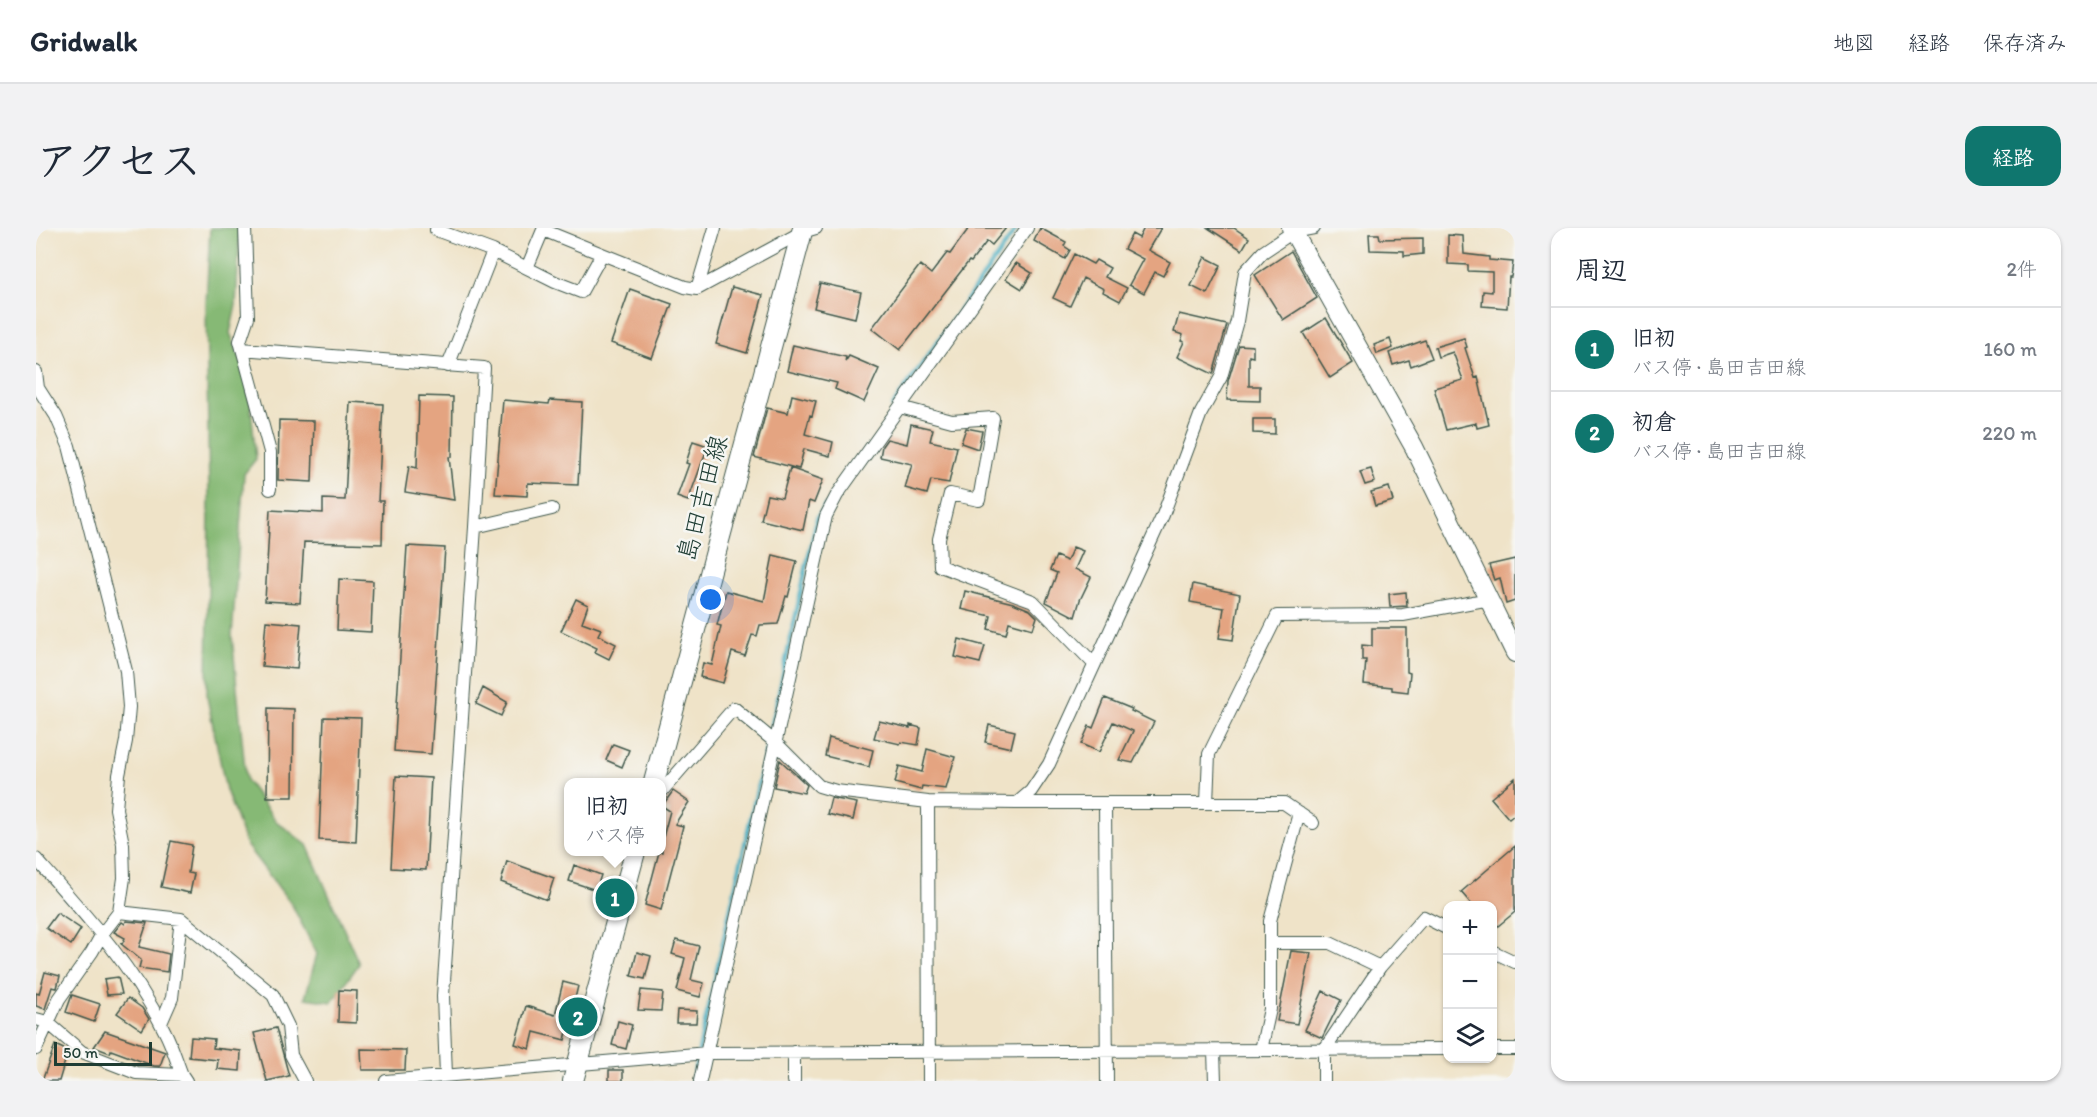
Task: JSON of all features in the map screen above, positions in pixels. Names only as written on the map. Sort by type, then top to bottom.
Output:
[{"type":"main road","name":"島田吉田線","points":[[655,778],[807,229]]},
{"type":"main road","points":[[575,1072],[634,856]]},
{"type":"street","points":[[245,228],[248,317],[240,341],[270,452],[270,489]]},
{"type":"street","points":[[697,289],[715,228]]},
{"type":"street","points":[[700,1081],[825,516],[837,495],[1027,228]]},
{"type":"street","points":[[1017,803],[1032,791],[1049,764],[1163,515],[1201,413],[1221,377],[1237,321],[1245,272],[1263,252],[1292,230],[1314,228]]},
{"type":"street","points":[[434,229],[493,251],[555,282],[581,292],[602,254]]},
{"type":"street","points":[[527,268],[543,229],[685,287],[697,289],[807,229]]},
{"type":"street","points":[[1292,230],[1414,447],[1515,653]]},
{"type":"street","points":[[448,366],[493,251]]},
{"type":"street","points":[[242,349],[484,368],[476,527],[443,996],[446,1075]]},
{"type":"street","points":[[36,372],[38,388],[56,416],[69,446],[126,670],[129,707],[126,741],[118,775],[116,809],[123,844],[124,878],[119,912],[42,1021],[36,1049]]},
{"type":"street","points":[[900,407],[952,421],[993,418],[979,500],[950,494],[939,539],[940,566],[1033,601],[1094,664]]},
{"type":"street","points":[[476,527],[552,509]]},
{"type":"street","points":[[1207,803],[1209,754],[1277,616],[1403,615],[1490,599]]},
{"type":"street","points":[[666,786],[734,708],[775,742],[819,786],[864,795],[928,802],[1284,803],[1313,823]]},
{"type":"street","points":[[928,802],[929,1081]]},
{"type":"street","points":[[1105,803],[1107,1081]]},
{"type":"street","points":[[1262,1050],[1270,1010],[1270,921],[1299,813]]},
{"type":"street","points":[[36,859],[102,934],[148,1000],[161,1023],[184,1078],[136,1073],[82,1052],[42,1021]]},
{"type":"street","points":[[119,912],[181,919],[273,995],[288,1026],[291,1055],[305,1081]]},
{"type":"street","points":[[1324,1081],[1324,1050],[1380,967],[1424,917],[1443,926]]},
{"type":"street","points":[[161,1023],[172,998],[181,919]]},
{"type":"street","points":[[1270,943],[1330,943],[1380,967]]},
{"type":"street","points":[[1497,953],[1515,962]]},
{"type":"street","points":[[386,1081],[446,1075],[575,1072],[707,1053],[1443,1049]]},
{"type":"street","points":[[1497,1049],[1515,1049]]},
{"type":"street","points":[[1214,1051],[1215,1081]]},
{"type":"street","points":[[794,1052],[794,1081]]},
{"type":"green space","points":[[210,228],[240,228],[236,305],[230,333],[248,377],[256,459],[244,474],[232,636],[246,780],[276,821],[307,845],[359,964],[332,1002],[305,998],[317,954],[292,905],[246,845],[226,790],[207,697],[209,497],[206,305]]},
{"type":"building","points":[[969,228],[1006,228],[992,245],[987,241],[971,262],[969,261],[900,350],[872,328],[920,265],[931,274],[947,253],[950,254]]},
{"type":"building","points":[[1040,228],[1066,242],[1064,246],[1070,250],[1065,259],[1034,241]]},
{"type":"building","points":[[1144,228],[1161,228],[1148,250],[1170,262],[1163,276],[1155,272],[1144,293],[1129,285],[1143,259],[1124,249],[1132,234],[1139,238]]},
{"type":"building","points":[[1208,228],[1234,228],[1249,238],[1242,250]]},
{"type":"building","points":[[1369,234],[1379,234],[1380,239],[1423,238],[1423,254],[1404,256],[1404,251],[1370,250]]},
{"type":"building","points":[[1448,235],[1463,236],[1464,254],[1489,257],[1489,260],[1513,262],[1511,277],[1509,277],[1507,308],[1482,306],[1483,291],[1492,292],[1492,272],[1468,271],[1468,265],[1448,264]]},
{"type":"building","points":[[1291,251],[1317,298],[1283,320],[1255,275]]},
{"type":"building","points":[[1074,254],[1093,264],[1096,260],[1110,268],[1105,277],[1127,288],[1120,301],[1083,278],[1070,306],[1053,298]]},
{"type":"building","points":[[1205,257],[1221,265],[1207,294],[1191,286]]},
{"type":"building","points":[[1016,263],[1032,273],[1022,289],[1006,279]]},
{"type":"building","points":[[820,283],[861,292],[855,318],[814,308]]},
{"type":"building","points":[[732,287],[763,295],[747,353],[716,344]]},
{"type":"building","points":[[630,289],[672,304],[652,358],[611,343]]},
{"type":"building","points":[[1179,314],[1227,325],[1213,374],[1177,357],[1184,342],[1181,341],[1183,335],[1174,332]]},
{"type":"building","points":[[1326,318],[1353,363],[1330,378],[1303,333]]},
{"type":"building","points":[[1464,338],[1475,378],[1478,377],[1489,425],[1477,428],[1476,423],[1446,430],[1434,388],[1463,380],[1453,352],[1438,357],[1435,347]]},
{"type":"building","points":[[1390,339],[1393,348],[1377,354],[1374,345]]},
{"type":"building","points":[[1425,340],[1432,358],[1411,366],[1409,360],[1393,365],[1389,353]]},
{"type":"building","points":[[793,345],[846,357],[845,362],[849,356],[879,369],[864,402],[835,389],[837,383],[787,371]]},
{"type":"building","points":[[1239,345],[1253,346],[1253,357],[1249,356],[1249,386],[1260,386],[1260,401],[1227,400],[1228,381]]},
{"type":"building","points":[[792,395],[816,401],[805,434],[833,442],[830,456],[804,449],[799,469],[754,457],[767,408],[788,413]]},
{"type":"building","points":[[419,396],[453,397],[452,457],[449,457],[454,500],[405,492],[409,466],[417,468]]},
{"type":"building","points":[[503,400],[549,404],[550,400],[582,402],[578,485],[528,483],[527,496],[495,494]]},
{"type":"building","points":[[350,402],[383,404],[378,501],[383,501],[382,544],[304,542],[300,603],[265,601],[270,510],[323,513],[323,499],[345,500]]},
{"type":"building","points":[[1253,419],[1275,419],[1275,434],[1253,433]]},
{"type":"building","points":[[279,420],[314,421],[312,482],[278,480]]},
{"type":"building","points":[[911,424],[933,429],[930,441],[957,447],[949,483],[931,480],[927,494],[905,488],[912,464],[880,457],[882,446],[887,439],[907,444]]},
{"type":"building","points":[[966,428],[982,431],[978,449],[961,443]]},
{"type":"building","points":[[693,441],[708,446],[688,501],[677,497],[689,464],[686,463]]},
{"type":"building","points":[[790,468],[823,480],[814,503],[809,501],[803,530],[761,520],[767,495],[782,498]]},
{"type":"building","points":[[1371,469],[1375,482],[1365,485],[1360,472]]},
{"type":"building","points":[[1389,487],[1393,501],[1375,506],[1371,492]]},
{"type":"building","points":[[407,546],[445,548],[431,754],[394,751]]},
{"type":"building","points":[[1073,547],[1083,551],[1075,569],[1091,577],[1075,617],[1046,602],[1057,573],[1050,570],[1056,556],[1067,561]]},
{"type":"building","points":[[773,555],[797,561],[778,624],[760,625],[757,636],[752,635],[745,656],[732,652],[723,683],[700,677],[703,663],[712,665],[721,626],[717,625],[726,591],[764,601]]},
{"type":"building","points":[[1515,559],[1515,601],[1506,604],[1500,578],[1494,580],[1489,565]]},
{"type":"building","points":[[339,579],[373,581],[371,632],[337,630]]},
{"type":"building","points":[[1193,584],[1240,594],[1233,640],[1219,638],[1224,608],[1190,602]]},
{"type":"building","points":[[965,591],[1013,603],[1030,610],[1037,617],[1033,629],[1009,622],[1006,634],[988,629],[991,616],[961,609]]},
{"type":"building","points":[[1406,592],[1407,606],[1390,607],[1389,594]]},
{"type":"building","points":[[576,599],[588,605],[582,622],[601,629],[598,635],[616,644],[609,659],[595,652],[597,648],[561,631]]},
{"type":"building","points":[[266,621],[301,624],[297,669],[262,666]]},
{"type":"building","points":[[1372,628],[1407,628],[1407,672],[1410,673],[1408,692],[1392,690],[1392,687],[1364,684],[1366,660],[1362,660],[1362,645],[1372,646]]},
{"type":"building","points":[[959,639],[985,646],[980,663],[955,657]]},
{"type":"building","points":[[483,688],[507,702],[501,716],[476,704]]},
{"type":"building","points":[[1105,698],[1132,709],[1131,711],[1154,722],[1133,763],[1119,760],[1133,731],[1113,722],[1099,752],[1081,744],[1089,726],[1093,728]]},
{"type":"building","points":[[268,708],[294,709],[293,797],[267,797]]},
{"type":"building","points":[[324,717],[361,718],[356,842],[319,840]]},
{"type":"building","points":[[879,721],[910,728],[910,725],[921,728],[918,745],[901,742],[900,744],[874,738]]},
{"type":"building","points":[[989,725],[1015,731],[1011,748],[985,742]]},
{"type":"building","points":[[829,738],[873,750],[869,767],[825,756]]},
{"type":"building","points":[[613,744],[629,750],[622,767],[606,760]]},
{"type":"building","points":[[927,749],[955,757],[946,789],[922,786],[921,790],[895,783],[899,766],[922,772]]},
{"type":"building","points":[[780,760],[807,785],[804,793],[774,787]]},
{"type":"building","points":[[396,776],[431,778],[426,870],[391,868]]},
{"type":"building","points":[[1515,778],[1515,814],[1509,819],[1491,798]]},
{"type":"building","points":[[673,791],[689,802],[675,824],[683,826],[661,910],[645,905],[658,856],[666,856],[666,826],[670,811],[666,808],[666,801]]},
{"type":"building","points":[[831,798],[857,803],[853,820],[827,814]]},
{"type":"building","points":[[171,841],[192,845],[188,873],[194,874],[190,893],[161,887]]},
{"type":"building","points":[[1515,846],[1515,912],[1497,927],[1497,901],[1469,901],[1461,892]]},
{"type":"building","points":[[507,861],[554,878],[547,900],[501,882]]},
{"type":"building","points":[[574,865],[601,875],[596,890],[569,881]]},
{"type":"building","points":[[57,913],[81,929],[71,945],[46,928]]},
{"type":"building","points":[[126,921],[147,923],[139,947],[169,954],[167,972],[139,968],[141,960],[120,943],[122,944],[125,938],[114,932],[122,922],[125,924]]},
{"type":"building","points":[[676,940],[699,946],[691,980],[704,983],[700,997],[677,991],[685,958],[672,954]]},
{"type":"building","points":[[1291,951],[1311,953],[1297,1024],[1277,1021]]},
{"type":"building","points":[[637,952],[651,956],[645,979],[631,976]]},
{"type":"building","points":[[45,972],[60,976],[57,988],[52,987],[45,1009],[36,1006],[36,993],[39,994]]},
{"type":"building","points":[[118,977],[122,994],[107,995],[104,979]]},
{"type":"building","points":[[563,982],[578,986],[565,1040],[534,1032],[530,1049],[515,1044],[526,1006],[555,1015]]},
{"type":"building","points":[[339,990],[357,991],[356,1023],[338,1022]]},
{"type":"building","points":[[641,990],[663,992],[661,1011],[638,1010]]},
{"type":"building","points":[[1323,991],[1341,1000],[1322,1038],[1305,1030]]},
{"type":"building","points":[[72,995],[100,1004],[94,1022],[66,1012]]},
{"type":"building","points":[[128,998],[142,1008],[149,1019],[142,1030],[117,1013]]},
{"type":"building","points":[[677,1010],[697,1011],[696,1023],[676,1023]]},
{"type":"building","points":[[618,1021],[632,1025],[626,1049],[612,1045]]},
{"type":"building","points":[[276,1028],[289,1076],[267,1081],[254,1033]]},
{"type":"building","points":[[105,1031],[165,1052],[160,1066],[154,1066],[111,1050],[110,1053],[94,1047]]},
{"type":"building","points":[[191,1037],[214,1039],[213,1048],[241,1051],[240,1071],[217,1069],[218,1060],[189,1057]]},
{"type":"building","points":[[55,1045],[68,1051],[59,1081],[42,1081]]},
{"type":"building","points":[[361,1049],[406,1050],[405,1070],[362,1070]]},
{"type":"building","points":[[609,1070],[623,1070],[623,1081],[609,1081]]},
{"type":"waterway","points":[[892,407],[1017,228]]},
{"type":"waterway","points":[[770,733],[817,518],[825,505]]},
{"type":"waterway","points":[[692,1081],[768,740]]},
{"type":"place","name":"旧初","points":[[615,898]]},
{"type":"place","name":"初倉","points":[[578,1017]]}]
